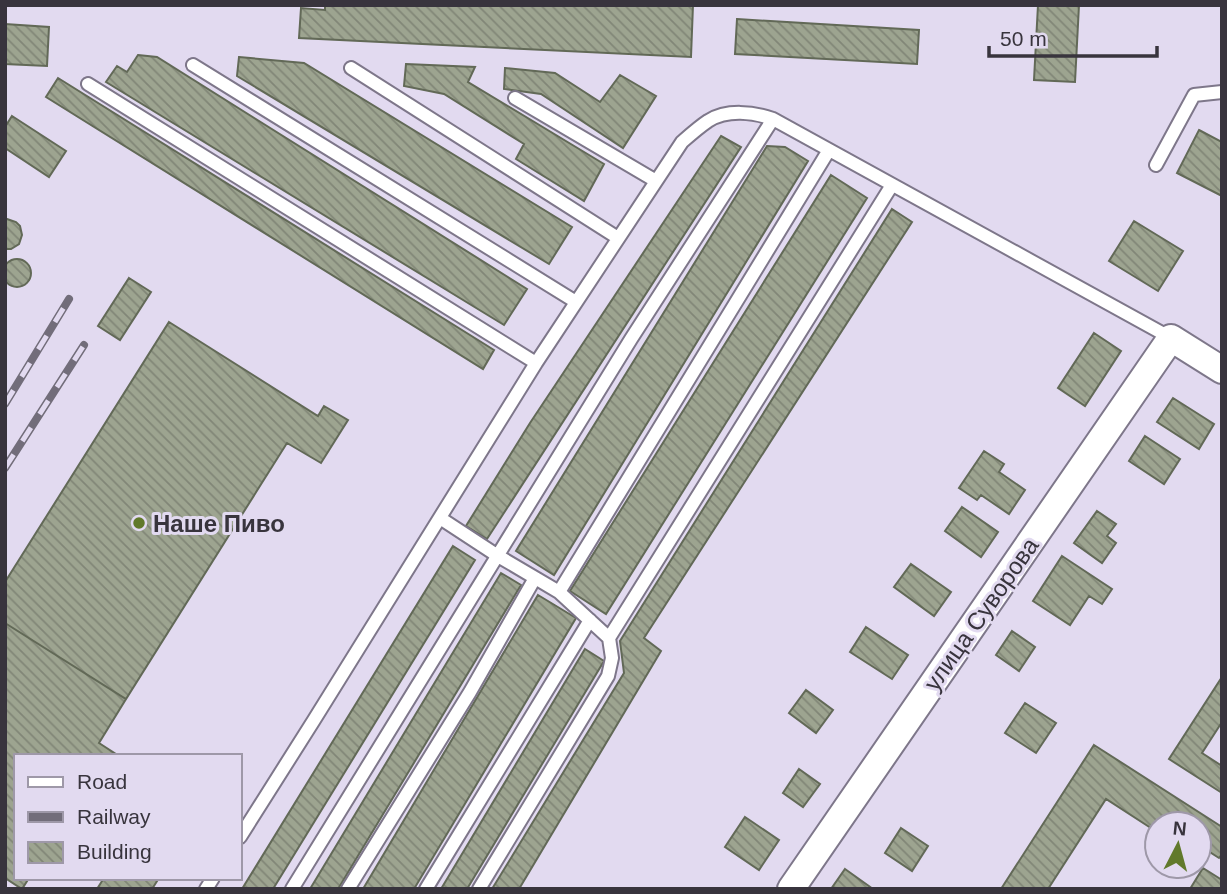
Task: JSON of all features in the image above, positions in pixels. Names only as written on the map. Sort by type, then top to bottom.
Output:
[{"type":"street","points":[[1171,338],[1222,370]]},
{"type":"street","name":"улица Суворова","points":[[791,889],[1171,338]]},
{"type":"lane","points":[[193,65],[576,302]]},
{"type":"lane","points":[[351,68],[618,238]]},
{"type":"lane","points":[[88,84],[536,363]]},
{"type":"lane","points":[[1156,165],[1194,95],[1222,92]]},
{"type":"lane","points":[[516,99],[656,181]]},
{"type":"lane","points":[[242,834],[536,363],[682,142],[709,120],[733,113],[762,115],[773,119],[1171,338]]},
{"type":"lane","points":[[292,889],[631,339],[773,119]]},
{"type":"lane","points":[[559,592],[829,150]]},
{"type":"lane","points":[[609,638],[892,185]]},
{"type":"lane","points":[[440,518],[559,592],[609,638],[612,657],[608,676],[479,889]]},
{"type":"lane","points":[[348,889],[470,692],[535,578]]},
{"type":"lane","points":[[426,889],[590,620]]},
{"type":"building","points":[[325,5],[693,5],[691,57],[299,38],[301,8],[325,10]]},
{"type":"building","points":[[1038,5],[1079,5],[1075,82],[1034,80]]},
{"type":"building","points":[[737,19],[919,30],[917,64],[735,54]]},
{"type":"building","points":[[5,24],[49,27],[47,66],[5,64]]},
{"type":"building","points":[[138,55],[157,57],[527,289],[504,325],[106,82],[117,66],[127,72]]},
{"type":"building","points":[[239,57],[304,63],[572,227],[549,264],[237,76]]},
{"type":"building","points":[[406,64],[475,67],[468,82],[604,164],[584,201],[516,159],[524,144],[444,94],[404,86]]},
{"type":"building","points":[[505,68],[555,73],[600,102],[620,75],[656,96],[623,148],[541,94],[504,89]]},
{"type":"building","points":[[58,78],[494,350],[483,369],[46,97]]},
{"type":"building","points":[[12,116],[66,151],[49,177],[5,148],[5,127]]},
{"type":"building","points":[[1199,130],[1222,142],[1222,196],[1177,173]]},
{"type":"building","points":[[721,136],[741,147],[487,539],[466,526],[530,423]]},
{"type":"building","points":[[767,146],[785,147],[808,161],[554,575],[516,551]]},
{"type":"building","points":[[831,175],[867,198],[606,614],[570,591]]},
{"type":"building","points":[[892,209],[912,222],[644,638],[661,651],[519,889],[492,889],[624,673],[620,641]]},
{"type":"building","points":[[7,219],[20,226],[22,235],[19,244],[11,249],[6,249]]},
{"type":"building","points":[[1134,221],[1183,251],[1158,291],[1109,261]]},
{"type":"building","points":[[17,259],[27,263],[31,273],[27,283],[17,287],[7,283],[3,273],[7,263]]},
{"type":"building","points":[[129,278],[151,292],[120,340],[98,326]]},
{"type":"building","name":"Наше Пиво","points":[[169,322],[318,416],[324,406],[348,420],[321,463],[287,443],[126,699],[5,623],[5,582]]},
{"type":"building","points":[[1094,333],[1121,351],[1085,406],[1058,388]]},
{"type":"building","points":[[1173,398],[1214,424],[1199,449],[1157,422]]},
{"type":"building","points":[[1145,436],[1180,459],[1164,484],[1129,461]]},
{"type":"building","points":[[984,451],[1004,464],[999,472],[1025,490],[1009,514],[981,495],[977,500],[959,488]]},
{"type":"building","points":[[962,507],[998,532],[981,557],[945,531]]},
{"type":"building","points":[[1097,511],[1116,524],[1107,536],[1116,543],[1102,563],[1074,543]]},
{"type":"building","points":[[453,546],[475,560],[273,889],[242,889]]},
{"type":"building","points":[[1062,556],[1112,589],[1102,604],[1089,596],[1070,625],[1033,601]]},
{"type":"building","points":[[911,564],[951,592],[934,616],[894,587]]},
{"type":"building","points":[[501,573],[521,585],[338,889],[310,889]]},
{"type":"building","points":[[538,595],[576,618],[414,889],[363,889]]},
{"type":"building","points":[[5,623],[126,699],[99,743],[116,754],[14,754],[14,880],[28,880],[22,889],[5,878]]},
{"type":"building","points":[[866,627],[908,655],[892,679],[850,652]]},
{"type":"building","points":[[1012,631],[1035,647],[1019,671],[996,655]]},
{"type":"building","points":[[585,649],[604,661],[467,889],[441,889]]},
{"type":"building","points":[[1222,677],[1222,722],[1202,753],[1222,766],[1222,793],[1169,759]]},
{"type":"building","points":[[806,690],[833,710],[816,733],[789,713]]},
{"type":"building","points":[[1025,703],[1056,723],[1036,753],[1005,733]]},
{"type":"building","points":[[1094,745],[1195,810],[1143,810],[1143,823],[1106,799],[1048,889],[1001,889]]},
{"type":"building","points":[[799,769],[820,784],[803,807],[783,793]]},
{"type":"building","points":[[745,817],[779,840],[759,870],[725,847]]},
{"type":"building","points":[[1213,821],[1222,827],[1222,854],[1219,858],[1213,854]]},
{"type":"building","points":[[901,828],[928,846],[912,871],[885,853]]},
{"type":"building","points":[[845,869],[873,889],[831,889]]},
{"type":"building","points":[[1213,874],[1222,880],[1222,889],[1190,889],[1196,880],[1213,880]]},
{"type":"building","points":[[103,880],[158,880],[152,889],[97,889]]},
{"type":"railway","points":[[5,404],[69,299]]},
{"type":"railway","points":[[5,468],[84,345]]},
{"type":"place","name":"Наше Пиво","points":[[139,523]]}]
